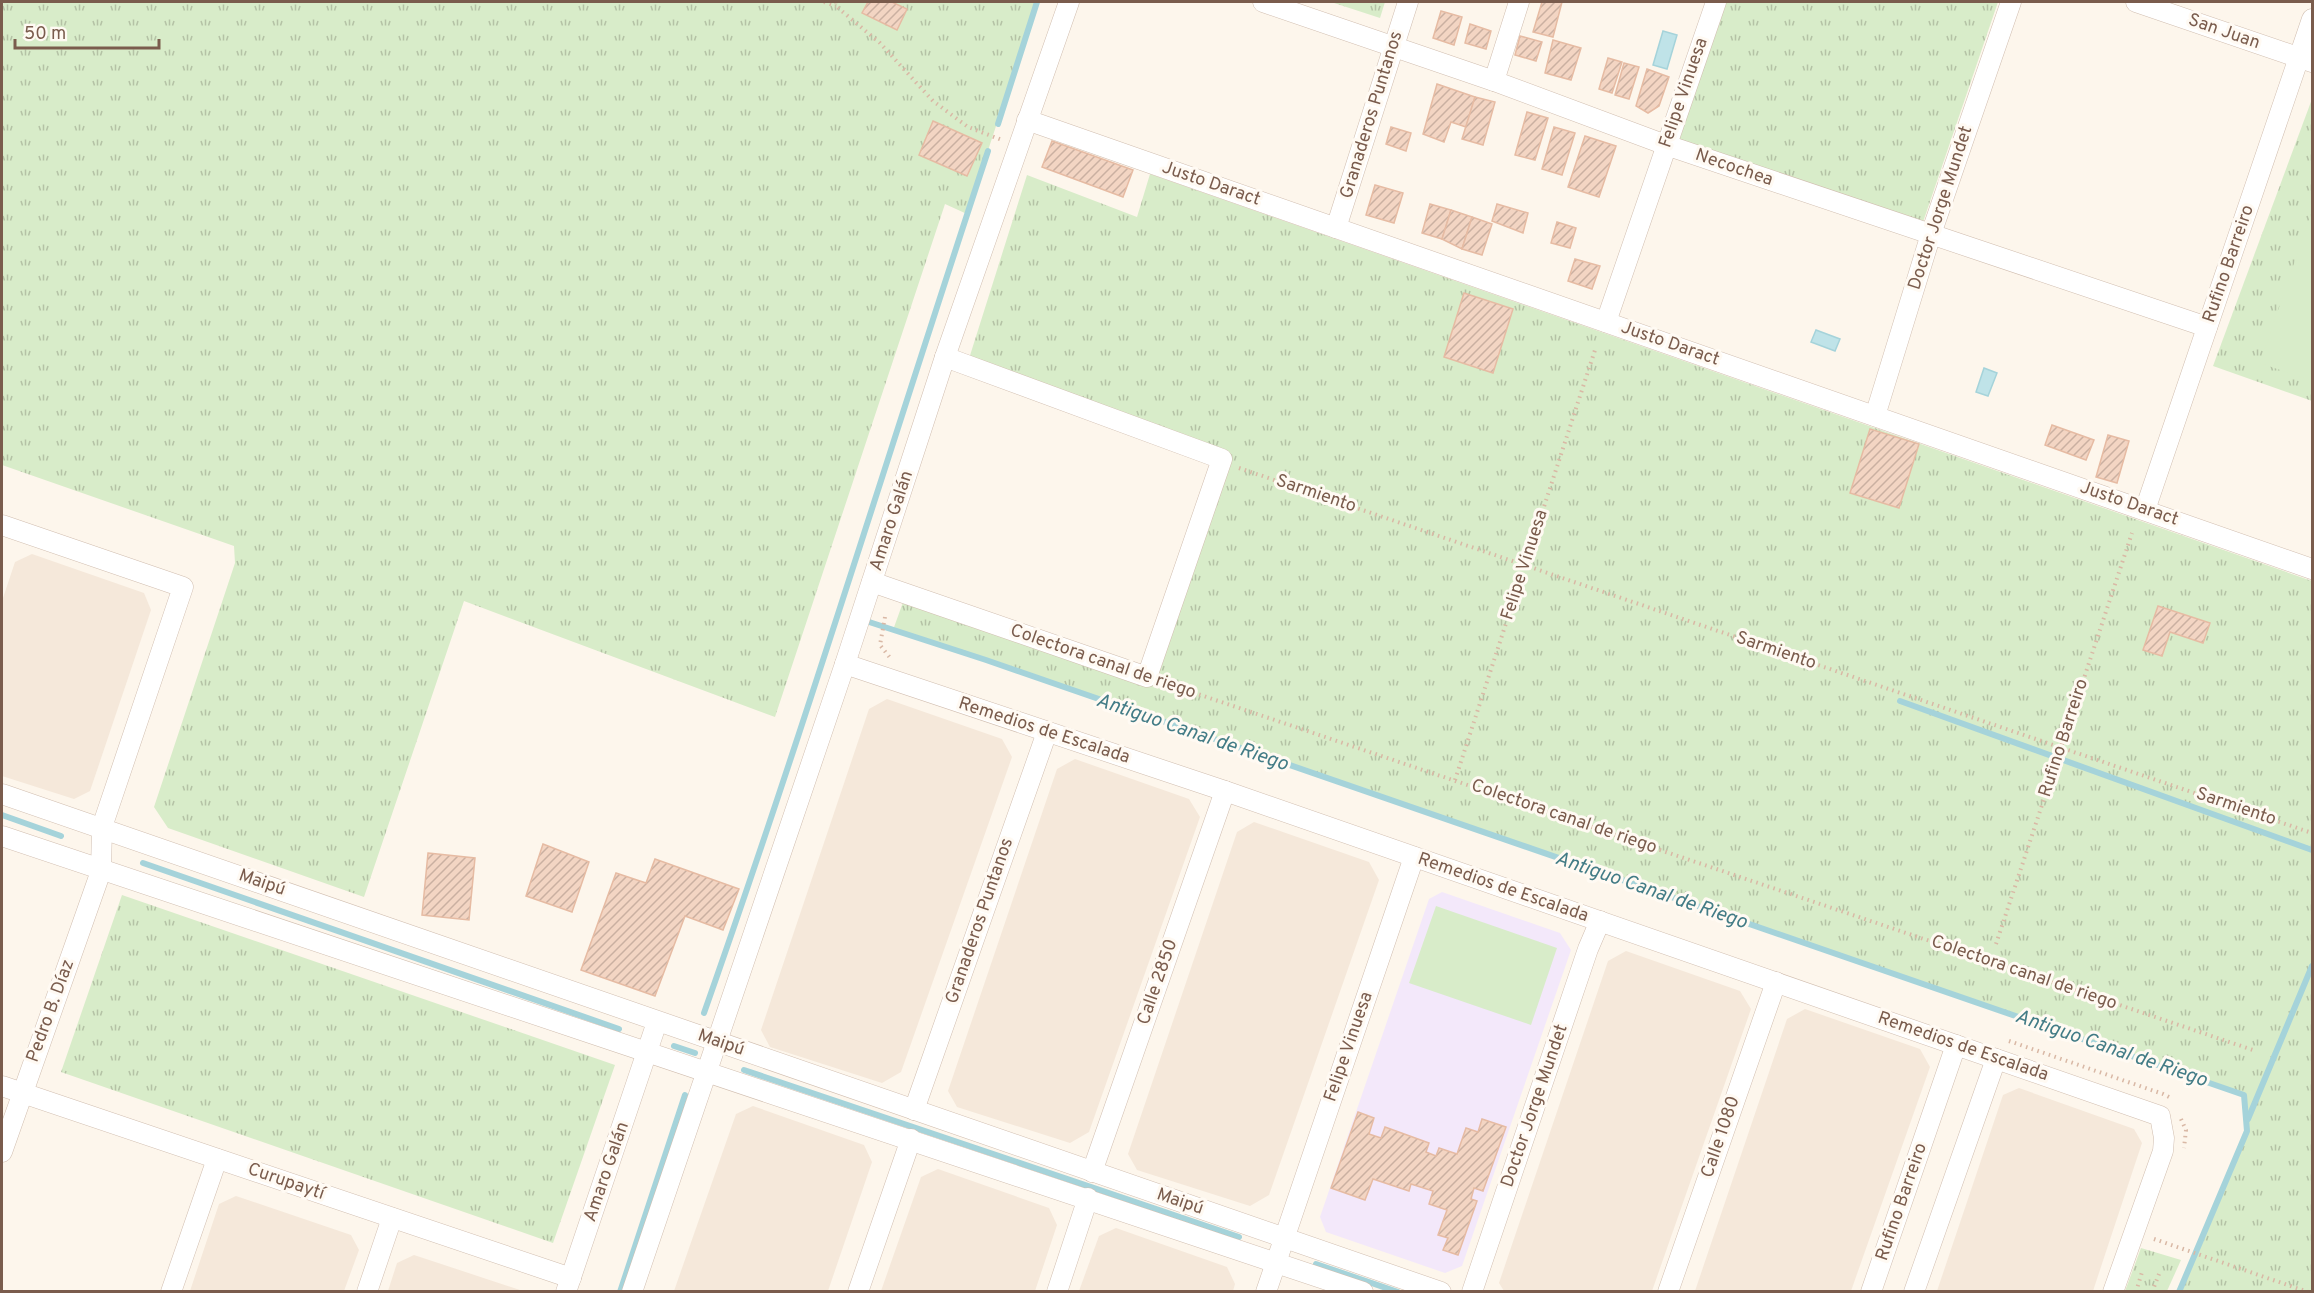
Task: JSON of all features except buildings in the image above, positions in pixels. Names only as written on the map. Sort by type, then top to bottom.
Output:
[{"type":"street","name":"Amaro Galán","points":[[705,1073],[845,664],[945,357],[1068,2]]},
{"type":"street","name":"Necochea","points":[[1263,2],[1393,45],[1666,145],[2207,327]]},
{"type":"street","name":"Granaderos Puntanos","points":[[1336,228],[1408,2]]},
{"type":"street","points":[[1494,81],[1519,2]]},
{"type":"street","name":"Felipe Vinuesa","points":[[1606,322],[1716,2]]},
{"type":"street","name":"Doctor Jorge Mundet","points":[[1875,416],[1931,234],[2011,2]]},
{"type":"street","name":"San Juan","points":[[2136,2],[2306,60]]},
{"type":"street","name":"Rufino Barreiro","points":[[2145,510],[2207,327],[2306,60],[2313,19]]},
{"type":"street","name":"Justo Daract","points":[[1027,120],[2313,568]]},
{"type":"street","points":[[945,357],[1231,464],[1147,677]]},
{"type":"street","points":[[2,529],[183,587],[102,827]]},
{"type":"street","name":"Colectora canal de riego","points":[[872,582],[1147,677]]},
{"type":"street","name":"Remedios de Escalada","points":[[845,664],[1225,791],[2160,1116],[2164,1138],[2163,1151],[2113,1292]]},
{"type":"street","name":"Granaderos Puntanos","points":[[915,1110],[1047,732]]},
{"type":"street","name":"Calle 2850","points":[[1092,1172],[1225,791]]},
{"type":"street","name":"Maipú","points":[[2,794],[1441,1292]]},
{"type":"street","name":"Pedro B. Díaz","points":[[2,1152],[101,871],[102,827]]},
{"type":"street","name":"Maipú","points":[[2,836],[1363,1292]]},
{"type":"street","name":"Felipe Vinuesa","points":[[1276,1262],[1414,857]]},
{"type":"street","name":"Doctor Jorge Mundet","points":[[1472,1292],[1588,949],[1600,921]]},
{"type":"street","name":"Calle 1080","points":[[1668,1292],[1776,982]]},
{"type":"street","name":"Amaro Galán","points":[[569,1285],[657,1022]]},
{"type":"street","name":"Rufino Barreiro","points":[[1871,1292],[1956,1045]]},
{"type":"street","points":[[1914,1292],[1996,1059]]},
{"type":"street","points":[[632,1292],[705,1073]]},
{"type":"street","name":"Curupaytí","points":[[2,1086],[392,1218],[569,1285]]},
{"type":"street","points":[[858,1292],[910,1139]]},
{"type":"street","points":[[171,1292],[217,1159]]},
{"type":"street","points":[[1057,1292],[1088,1198]]},
{"type":"street","points":[[367,1292],[392,1218]]},
{"type":"street","points":[[1266,1292],[1276,1262]]},
{"type":"path","points":[[824,2],[836,4],[880,44],[933,101],[968,128],[1019,147]]},
{"type":"path","name":"Felipe Vinuesa","points":[[1455,781],[1595,350]]},
{"type":"path","name":"Sarmiento","points":[[1231,464],[2313,833]]},
{"type":"path","name":"Rufino Barreiro","points":[[1996,944],[2132,533]]},
{"type":"path","points":[[882,635],[885,617]]},
{"type":"path","name":"Colectora canal de riego","points":[[1147,677],[2256,1051]]},
{"type":"path","points":[[2154,1239],[2308,1292]]},
{"type":"path","points":[[2152,1292],[2159,1274]]},
{"type":"shaded area","points":[[32,554],[144,593],[151,610],[90,791],[74,799],[2,776],[2,601],[15,562]]},
{"type":"shaded area","points":[[887,699],[1002,739],[1012,757],[901,1072],[882,1083],[770,1047],[761,1030],[869,709]]},
{"type":"shaded area","points":[[1075,759],[1189,799],[1200,817],[1089,1132],[1070,1143],[957,1107],[948,1091],[1057,769]]},
{"type":"shaded area","points":[[1254,822],[1369,862],[1379,880],[1269,1195],[1250,1206],[1137,1170],[1128,1154],[1237,832]]},
{"type":"shaded area","points":[[1442,892],[1560,933],[1571,950],[1462,1266],[1445,1273],[1326,1232],[1320,1217],[1429,899]]},
{"type":"shaded area","points":[[1626,951],[1740,991],[1751,1009],[1652,1291],[1504,1291],[1499,1283],[1608,961]]},
{"type":"shaded area","points":[[1805,1009],[1920,1049],[1930,1067],[1851,1291],[1695,1291],[1787,1019]]},
{"type":"shaded area","points":[[2019,1088],[2134,1129],[2142,1143],[2093,1291],[1937,1291],[2003,1095]]},
{"type":"shaded area","points":[[753,1106],[864,1145],[872,1162],[828,1291],[674,1291],[736,1114]]},
{"type":"shaded area","points":[[938,1169],[1049,1208],[1057,1225],[1035,1291],[881,1291],[921,1177]]},
{"type":"shaded area","points":[[236,1196],[351,1235],[359,1250],[344,1291],[190,1291],[219,1204]]},
{"type":"shaded area","points":[[1116,1228],[1227,1267],[1235,1284],[1233,1291],[1079,1291],[1099,1236]]},
{"type":"shaded area","points":[[414,1255],[523,1291],[388,1291],[397,1263]]},
{"type":"green space","points":[[2,2],[1037,2],[967,214],[945,204],[775,717],[464,601],[364,897],[168,828],[154,807],[235,563],[234,546],[2,465]]},
{"type":"green space","points":[[1331,2],[1385,2],[1380,18]]},
{"type":"green space","points":[[1724,2],[1998,2],[1923,222],[1674,139]]},
{"type":"green space","points":[[2312,99],[2312,401],[2213,366]]},
{"type":"green space","points":[[1150,174],[2312,581],[2312,1291],[2179,1291],[2247,1131],[2244,1095],[1567,860],[893,630],[906,594],[1147,676],[1222,460],[967,365],[1027,175],[1137,217]]},
{"type":"green space","points":[[2312,211],[2312,381],[2260,363]]},
{"type":"green space","points":[[122,895],[615,1065],[553,1243],[61,1072]]},
{"type":"green space","points":[[1436,906],[1557,948],[1531,1025],[1409,983]]},
{"type":"green space","points":[[2141,1248],[2181,1260],[2167,1291],[2125,1291]]},
{"type":"water","points":[[1663,31],[1677,35],[1667,69],[1653,65]]},
{"type":"water","points":[[1816,330],[1840,339],[1835,351],[1811,342]]},
{"type":"water","points":[[1984,368],[1997,373],[1988,396],[1976,392]]},
{"type":"waterway","points":[[998,124],[1037,2]]},
{"type":"waterway","points":[[704,1013],[813,690],[988,151]]},
{"type":"waterway","name":"Antiguo Canal de Riego","points":[[863,620],[986,660],[2244,1095],[2247,1131],[2179,1292]]},
{"type":"waterway","points":[[1900,701],[2312,850]]},
{"type":"waterway","points":[[2,815],[61,836]]},
{"type":"waterway","points":[[143,863],[619,1029]]},
{"type":"waterway","points":[[2248,1119],[2312,966]]},
{"type":"waterway","points":[[674,1046],[695,1053]]},
{"type":"waterway","points":[[744,1070],[1239,1237]]},
{"type":"waterway","points":[[620,1292],[685,1095]]},
{"type":"waterway","points":[[1316,1264],[1398,1292]]}]
